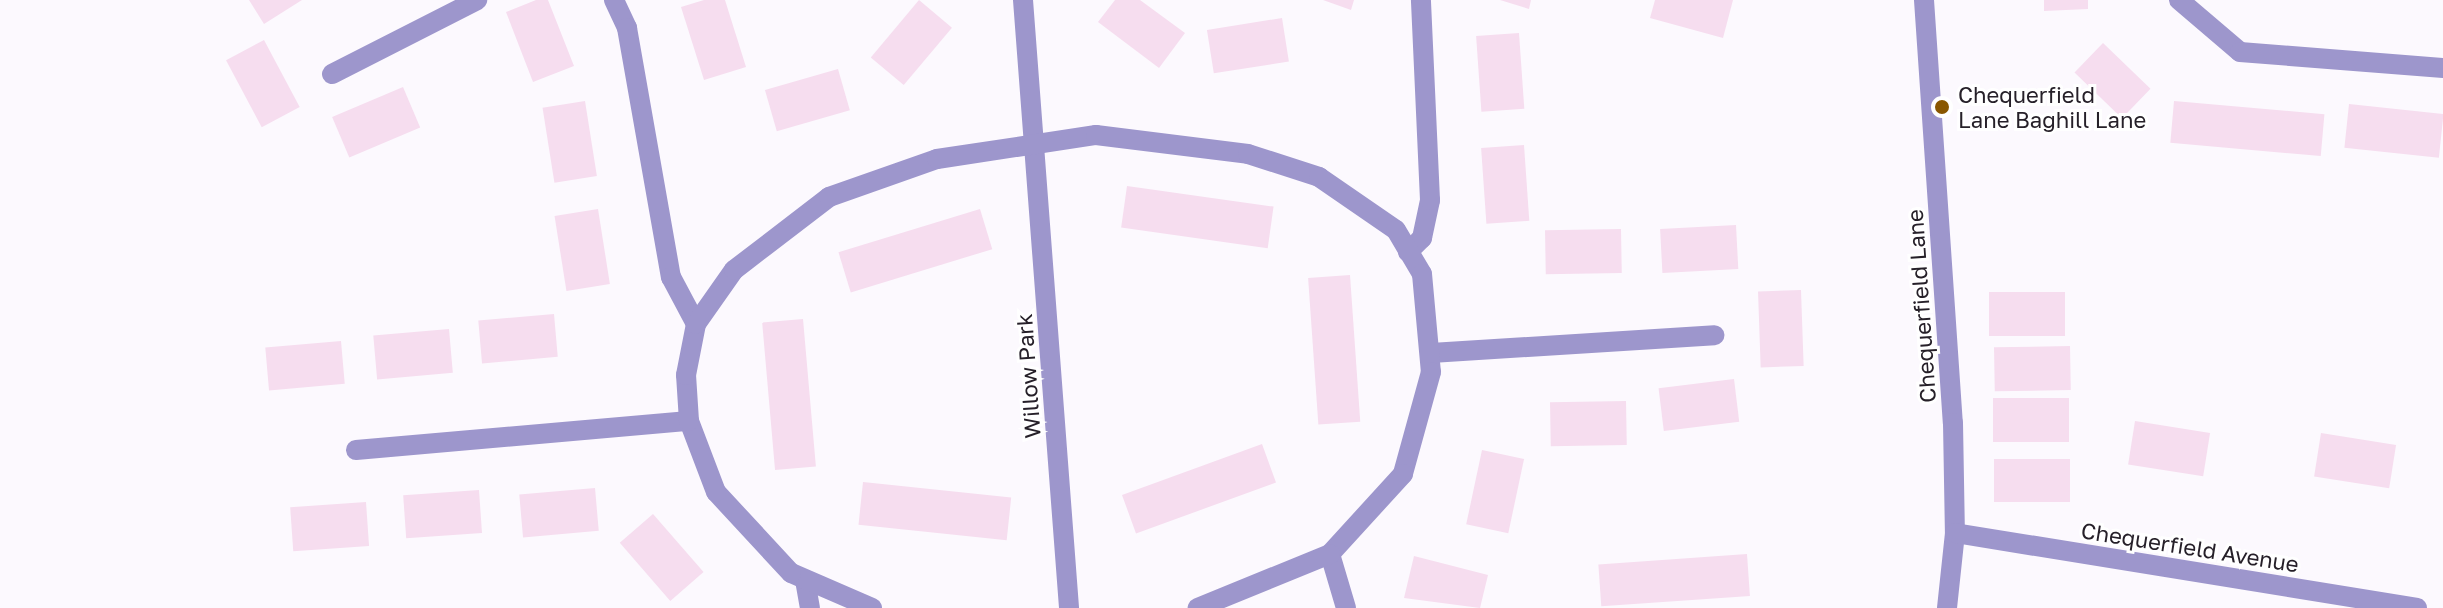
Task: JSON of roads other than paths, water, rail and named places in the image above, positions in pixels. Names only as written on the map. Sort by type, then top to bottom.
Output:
[{"type":"street","points":[[332,74],[477,0]]},
{"type":"street","points":[[614,0],[627,28],[671,277],[696,324]]},
{"type":"street","name":"Willow Park","points":[[1023,0],[1036,140],[1069,608]]},
{"type":"street","points":[[1408,252],[1422,238],[1430,200],[1421,0]]},
{"type":"street","name":"Chequerfield Lane","points":[[1924,0],[1955,533],[1947,608]]},
{"type":"street","points":[[2179,0],[2240,52],[2443,68]]},
{"type":"street","points":[[872,608],[805,580],[752,535],[716,492],[689,421],[686,375],[696,324],[734,270],[829,197],[937,159],[1036,140],[1096,135],[1248,154],[1319,177],[1369,206],[1408,252],[1422,274],[1431,353],[1424,416],[1403,474],[1330,554],[1201,608]]},
{"type":"street","points":[[1431,353],[1714,335]]},
{"type":"street","points":[[356,450],[689,421]]},
{"type":"street","name":"Chequerfield Avenue","points":[[1955,533],[2410,607]]},
{"type":"street","points":[[1330,554],[1346,608]]},
{"type":"street","points":[[805,580],[810,608]]},
{"type":"place","name":"Chequerfield Lane Baghill Lane","points":[[1942,107]]}]
